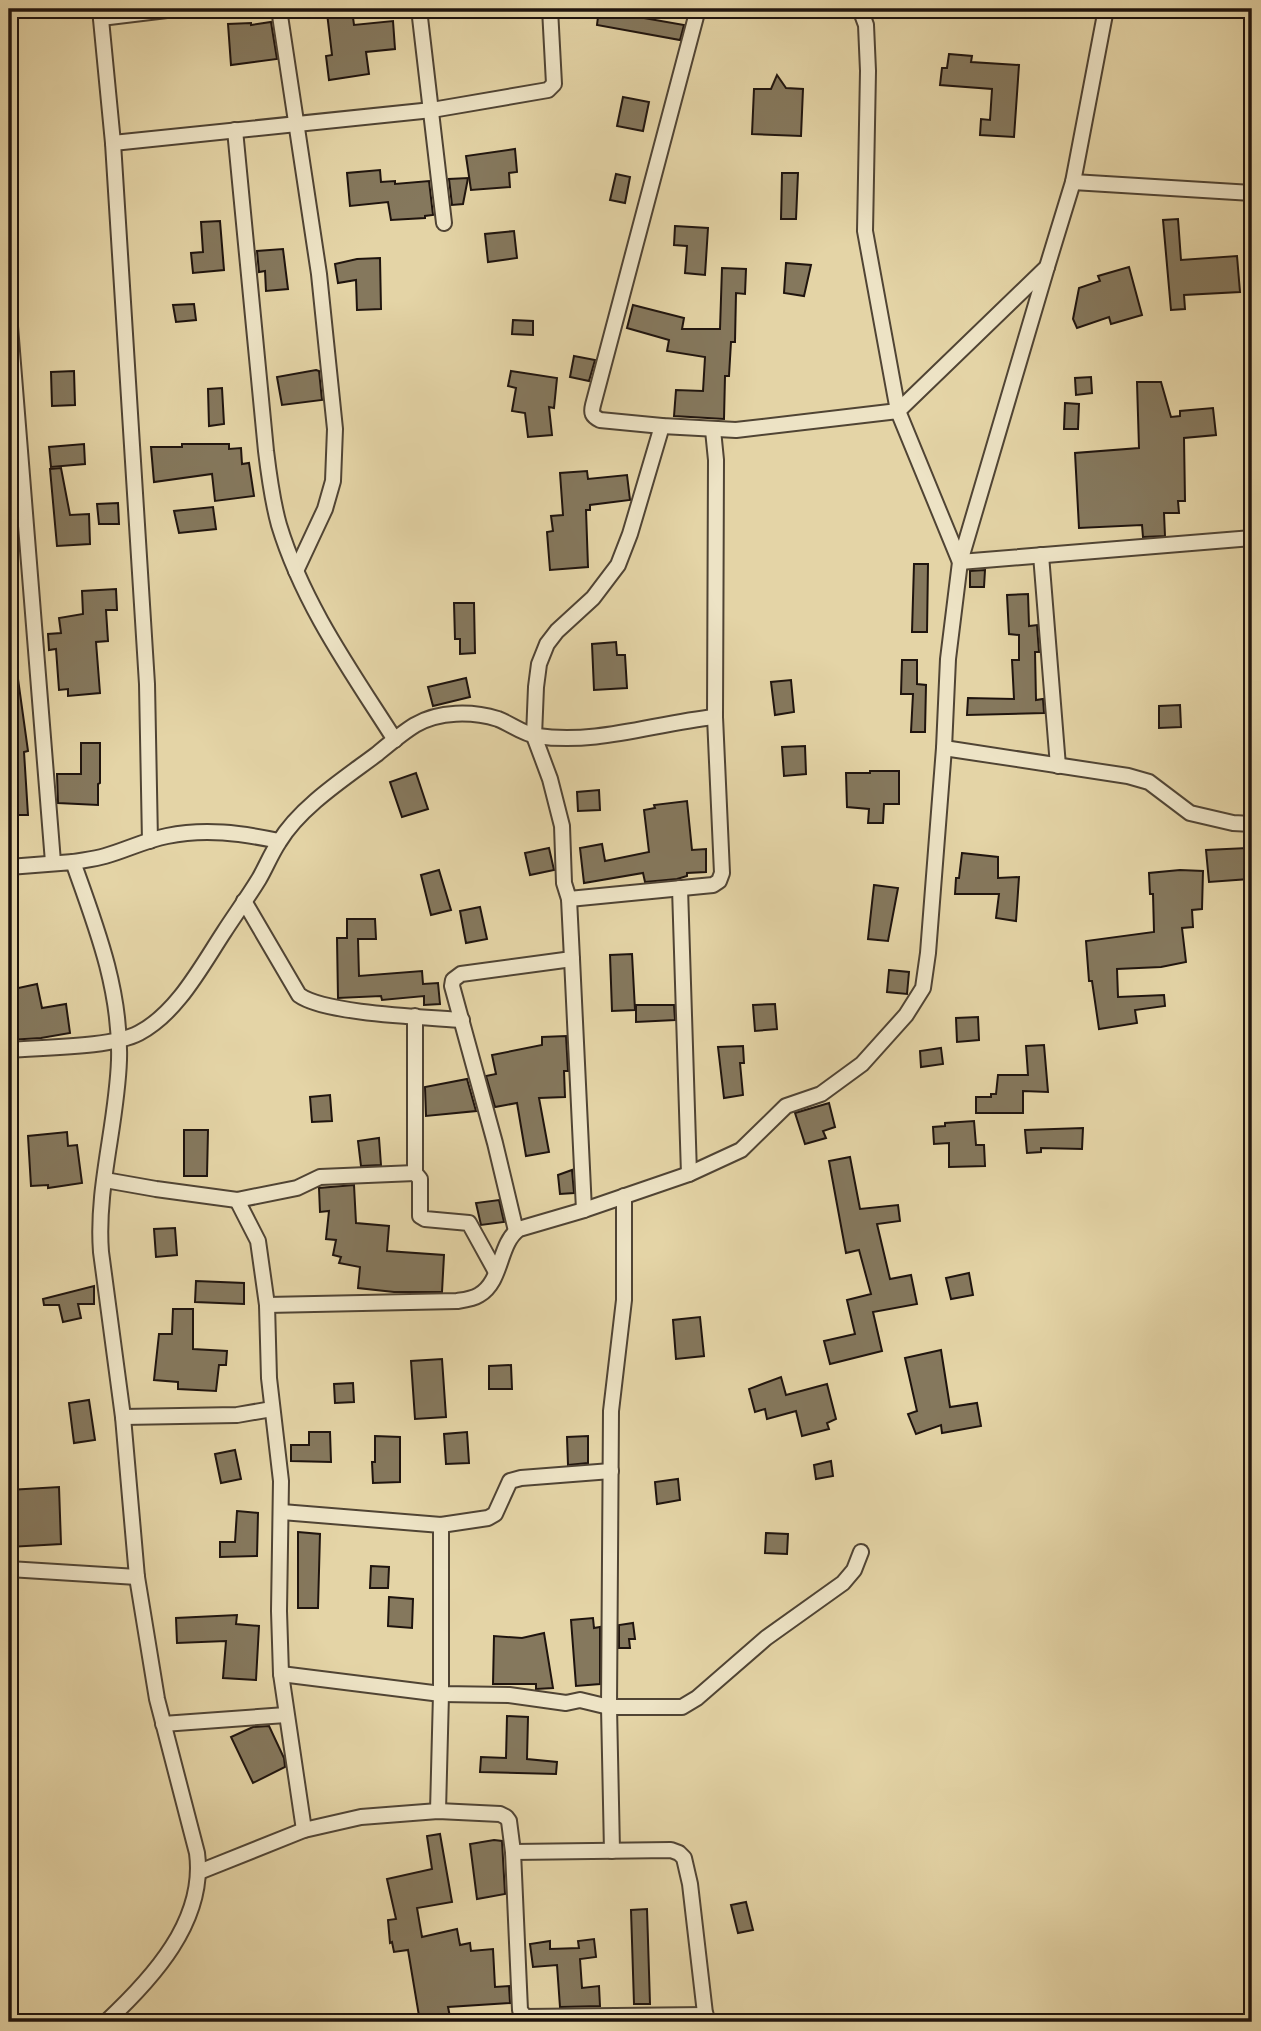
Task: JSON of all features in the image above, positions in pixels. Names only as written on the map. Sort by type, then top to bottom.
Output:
[{"type":"street","points":[[150,842],[147,684],[113,143],[100,13],[175,9]]},
{"type":"street","points":[[279,9],[319,274],[335,429],[333,481],[325,509],[296,571]]},
{"type":"street","points":[[419,9],[444,223]]},
{"type":"street","points":[[113,143],[432,110],[548,90],[554,84],[555,76],[550,9]]},
{"type":"street","points":[[698,9],[591,412],[594,417],[600,420],[713,430],[771,427],[898,411],[1047,268]]},
{"type":"street","points":[[860,9],[866,25],[868,71],[865,231],[898,411],[960,562]]},
{"type":"street","points":[[267,1306],[457,1301],[477,1297],[488,1288],[511,1235],[516,1231],[689,1174],[741,1150],[786,1106],[821,1094],[862,1064],[906,1015],[923,988],[928,953],[948,659],[960,562],[1073,182],[1107,9]]},
{"type":"street","points":[[236,130],[266,451],[280,525],[296,571],[330,638],[395,740]]},
{"type":"street","points":[[1073,182],[1252,193]]},
{"type":"street","points":[[9,314],[53,862]]},
{"type":"street","points":[[584,1210],[569,899],[564,883],[562,826],[550,779],[534,736],[536,687],[539,664],[547,645],[557,631],[593,598],[618,565],[662,426]]},
{"type":"street","points":[[569,899],[713,885],[719,881],[722,873],[715,717],[716,460],[713,430]]},
{"type":"street","points":[[9,511],[24,509]]},
{"type":"street","points":[[960,562],[1252,538]]},
{"type":"street","points":[[1041,555],[1058,766]]},
{"type":"street","points":[[9,1050],[119,1041],[153,1024],[181,995],[258,880],[289,828],[325,793],[415,725],[452,714],[474,714],[498,720],[534,736],[594,738],[715,717]]},
{"type":"street","points":[[944,748],[1128,776],[1149,782],[1190,813],[1233,823],[1252,824]]},
{"type":"street","points":[[9,867],[73,862],[105,856],[164,836],[208,831],[279,841]]},
{"type":"street","points":[[73,862],[96,925],[116,1007],[119,1041],[115,1108],[99,1227],[100,1252],[122,1417],[138,1577],[163,1724],[197,1853],[199,1871],[191,1908],[166,1956],[133,1998],[106,2022]]},
{"type":"street","points":[[680,888],[689,1174]]},
{"type":"street","points":[[244,901],[299,995],[306,1000],[317,1005],[462,1020]]},
{"type":"street","points":[[516,1231],[452,986],[453,980],[461,974],[572,959]]},
{"type":"street","points":[[415,1016],[415,1174]]},
{"type":"street","points":[[105,1180],[237,1200],[297,1188],[320,1177],[415,1174],[419,1175],[420,1179],[421,1218],[469,1223],[496,1272]]},
{"type":"street","points":[[612,1851],[609,1707],[612,1397],[624,1300],[624,1196]]},
{"type":"street","points":[[237,1200],[258,1241],[267,1306],[269,1378],[281,1481],[281,1674],[304,1830]]},
{"type":"street","points":[[122,1417],[237,1415],[272,1409]]},
{"type":"street","points":[[282,1512],[441,1525],[488,1518],[495,1514],[510,1481],[611,1471]]},
{"type":"street","points":[[438,1811],[442,1694],[441,1525]]},
{"type":"street","points":[[281,1674],[442,1694],[509,1695],[566,1703],[580,1700],[609,1707],[682,1707],[697,1698],[766,1638],[843,1583],[854,1570],[861,1552]]},
{"type":"street","points":[[9,1569],[138,1577]]},
{"type":"street","points":[[163,1724],[286,1715]]},
{"type":"street","points":[[199,1871],[304,1830],[361,1816],[438,1811],[492,1812],[506,1816],[513,1852],[520,2010],[525,2017],[706,2019],[690,1884],[684,1858],[671,1850],[513,1852]]},
{"type":"building","points":[[352,10],[354,25],[393,21],[395,49],[366,52],[369,74],[329,80],[326,56],[332,55],[327,13]]},
{"type":"building","points":[[598,17],[644,18],[684,25],[680,40],[597,25]]},
{"type":"building","points":[[271,22],[277,59],[231,65],[228,24]]},
{"type":"building","points":[[949,54],[972,56],[971,62],[1019,65],[1014,137],[980,135],[981,119],[990,120],[992,89],[940,85],[942,68],[947,68]]},
{"type":"building","points":[[777,75],[786,88],[803,89],[801,136],[752,134],[754,89],[771,89]]},
{"type":"building","points":[[623,97],[649,102],[643,131],[617,126]]},
{"type":"building","points":[[515,149],[517,172],[509,173],[510,187],[471,190],[466,156]]},
{"type":"building","points":[[380,170],[381,182],[395,181],[395,184],[429,181],[433,215],[391,220],[388,202],[350,206],[347,173]]},
{"type":"building","points":[[782,173],[798,173],[796,219],[781,219]]},
{"type":"building","points":[[616,174],[630,177],[625,203],[610,200]]},
{"type":"building","points":[[468,178],[463,204],[452,205],[449,179]]},
{"type":"building","points":[[1178,219],[1181,260],[1237,256],[1240,292],[1184,295],[1185,309],[1171,310],[1163,220]]},
{"type":"building","points":[[220,221],[224,270],[193,273],[191,253],[203,252],[201,222]]},
{"type":"building","points":[[675,226],[708,228],[705,275],[685,273],[687,246],[674,245]]},
{"type":"building","points":[[514,231],[517,258],[488,262],[485,234]]},
{"type":"building","points":[[283,249],[288,289],[266,291],[265,271],[259,272],[257,251]]},
{"type":"building","points":[[380,258],[381,309],[357,310],[356,280],[338,283],[335,264]]},
{"type":"building","points":[[786,263],[811,265],[804,296],[784,293]]},
{"type":"building","points":[[1129,267],[1142,315],[1111,324],[1109,317],[1077,328],[1073,319],[1079,288],[1100,281],[1098,276]]},
{"type":"building","points":[[722,268],[746,269],[745,294],[736,293],[735,342],[731,342],[729,376],[725,376],[724,419],[674,416],[676,390],[703,391],[705,357],[667,351],[669,340],[627,328],[633,305],[684,318],[682,329],[720,329]]},
{"type":"building","points":[[194,304],[196,320],[176,322],[173,305]]},
{"type":"building","points":[[513,320],[533,321],[533,335],[512,334]]},
{"type":"building","points":[[574,356],[595,360],[589,381],[570,377]]},
{"type":"building","points":[[74,371],[75,405],[52,406],[51,372]]},
{"type":"building","points":[[319,371],[322,400],[282,405],[277,377]]},
{"type":"building","points":[[511,371],[557,378],[554,408],[549,407],[552,435],[528,437],[525,413],[512,411],[516,388],[508,386]]},
{"type":"building","points":[[1091,377],[1092,393],[1076,395],[1075,378]]},
{"type":"building","points":[[1137,382],[1161,382],[1171,417],[1180,416],[1180,411],[1213,408],[1216,435],[1184,438],[1185,501],[1178,501],[1179,513],[1164,513],[1165,536],[1143,537],[1142,525],[1079,528],[1075,453],[1139,448]]},
{"type":"building","points":[[222,388],[224,424],[209,426],[208,389]]},
{"type":"building","points":[[1065,403],[1079,404],[1078,429],[1064,429]]},
{"type":"building","points":[[84,444],[85,464],[51,467],[49,447]]},
{"type":"building","points":[[182,444],[229,444],[229,449],[241,448],[242,464],[249,463],[254,496],[215,501],[212,474],[154,482],[151,447],[182,447]]},
{"type":"building","points":[[61,468],[70,515],[89,514],[90,544],[57,546],[50,469]]},
{"type":"building","points":[[587,471],[588,479],[627,475],[630,500],[590,505],[590,510],[586,510],[588,567],[550,570],[547,532],[553,531],[551,516],[563,515],[560,473]]},
{"type":"building","points":[[118,503],[119,524],[99,524],[97,504]]},
{"type":"building","points":[[213,507],[216,529],[179,533],[174,511]]},
{"type":"building","points":[[914,564],[928,564],[927,632],[912,632]]},
{"type":"building","points":[[985,570],[984,587],[970,587],[970,571]]},
{"type":"building","points":[[116,589],[117,610],[106,610],[108,641],[96,642],[100,693],[68,696],[68,689],[59,690],[56,649],[49,650],[48,634],[61,633],[59,618],[83,614],[82,591]]},
{"type":"building","points":[[1028,594],[1029,626],[1037,625],[1039,652],[1035,652],[1036,700],[1043,699],[1044,713],[967,715],[968,698],[1014,699],[1012,660],[1019,660],[1019,635],[1009,634],[1007,595]]},
{"type":"building","points":[[454,603],[474,603],[475,653],[460,654],[460,639],[455,639]]},
{"type":"building","points":[[616,642],[617,655],[625,655],[627,688],[594,690],[592,644]]},
{"type":"building","points":[[902,660],[917,660],[917,684],[926,685],[925,732],[911,732],[913,694],[901,694]]},
{"type":"building","points":[[466,678],[470,697],[433,706],[428,687]]},
{"type":"building","points":[[18,679],[28,751],[24,752],[28,815],[13,815],[9,762],[9,680]]},
{"type":"building","points":[[791,680],[794,712],[775,715],[771,682]]},
{"type":"building","points":[[1180,705],[1181,727],[1159,728],[1159,706]]},
{"type":"building","points":[[81,743],[100,743],[98,805],[58,803],[57,774],[81,774]]},
{"type":"building","points":[[805,746],[806,774],[784,776],[782,747]]},
{"type":"building","points":[[899,771],[899,804],[884,804],[883,823],[868,823],[869,809],[847,807],[846,773]]},
{"type":"building","points":[[416,773],[428,809],[402,817],[390,782]]},
{"type":"building","points":[[599,790],[600,810],[578,811],[577,792]]},
{"type":"building","points":[[687,801],[692,850],[706,849],[706,872],[687,873],[687,876],[677,879],[645,882],[643,873],[584,883],[580,848],[602,844],[605,861],[649,852],[644,810],[655,808],[654,805]]},
{"type":"building","points":[[549,848],[554,870],[530,875],[525,853]]},
{"type":"building","points":[[1247,848],[1249,879],[1209,882],[1206,850]]},
{"type":"building","points":[[962,853],[998,857],[998,878],[1019,877],[1016,921],[996,918],[999,894],[955,894]]},
{"type":"building","points":[[439,870],[451,910],[431,915],[421,875]]},
{"type":"building","points":[[1203,871],[1202,909],[1192,910],[1193,927],[1182,928],[1186,962],[1161,967],[1117,969],[1118,997],[1164,995],[1165,1006],[1135,1010],[1137,1023],[1099,1029],[1092,981],[1089,981],[1086,941],[1154,932],[1153,894],[1150,894],[1149,873]]},
{"type":"building","points":[[874,885],[898,888],[888,941],[868,939]]},
{"type":"building","points":[[480,907],[487,939],[466,943],[460,911]]},
{"type":"building","points":[[347,919],[375,919],[376,939],[358,939],[359,976],[422,971],[423,984],[438,983],[440,1004],[424,1005],[424,996],[382,1000],[381,996],[338,998],[337,938],[347,938]]},
{"type":"building","points":[[632,954],[635,1010],[612,1011],[610,955]]},
{"type":"building","points":[[889,970],[909,972],[907,994],[887,992]]},
{"type":"building","points":[[37,984],[42,1008],[66,1004],[70,1033],[9,1040],[9,990]]},
{"type":"building","points":[[775,1004],[777,1029],[755,1031],[753,1005]]},
{"type":"building","points":[[636,1005],[674,1005],[675,1020],[636,1022]]},
{"type":"building","points":[[978,1017],[979,1040],[957,1042],[956,1018]]},
{"type":"building","points":[[566,1036],[568,1071],[564,1071],[565,1097],[539,1098],[549,1152],[526,1156],[517,1103],[495,1107],[486,1076],[496,1074],[492,1055],[542,1045],[542,1037]]},
{"type":"building","points":[[1044,1045],[1048,1092],[1023,1091],[1023,1113],[976,1113],[976,1097],[991,1097],[991,1094],[996,1094],[998,1075],[1028,1075],[1026,1046]]},
{"type":"building","points":[[743,1046],[744,1063],[740,1063],[743,1095],[724,1098],[718,1047]]},
{"type":"building","points":[[941,1048],[943,1064],[921,1067],[920,1051]]},
{"type":"building","points":[[467,1079],[476,1111],[426,1116],[425,1087]]},
{"type":"building","points":[[330,1095],[332,1121],[312,1122],[310,1097]]},
{"type":"building","points":[[829,1103],[835,1127],[823,1131],[826,1138],[805,1144],[795,1113]]},
{"type":"building","points":[[974,1121],[976,1145],[984,1145],[985,1166],[949,1167],[949,1143],[934,1144],[933,1127],[945,1126],[945,1123]]},
{"type":"building","points":[[1083,1128],[1082,1149],[1041,1148],[1041,1152],[1027,1153],[1025,1130]]},
{"type":"building","points":[[184,1130],[208,1130],[207,1176],[184,1176]]},
{"type":"building","points":[[67,1132],[68,1146],[77,1145],[82,1183],[48,1188],[48,1185],[31,1186],[28,1136]]},
{"type":"building","points":[[379,1138],[381,1165],[361,1166],[358,1141]]},
{"type":"building","points":[[850,1157],[860,1209],[898,1205],[900,1221],[877,1224],[890,1279],[911,1275],[917,1304],[873,1312],[882,1351],[830,1364],[824,1341],[855,1334],[847,1300],[871,1294],[859,1250],[846,1253],[829,1161]]},
{"type":"building","points":[[572,1170],[574,1193],[560,1194],[558,1175]]},
{"type":"building","points":[[354,1185],[356,1223],[389,1226],[387,1251],[444,1255],[442,1292],[394,1292],[358,1288],[360,1267],[339,1263],[341,1257],[333,1255],[336,1240],[326,1239],[329,1211],[320,1212],[319,1188]]},
{"type":"building","points":[[499,1200],[504,1222],[481,1225],[476,1203]]},
{"type":"building","points":[[175,1228],[177,1255],[156,1257],[154,1229]]},
{"type":"building","points":[[969,1273],[973,1295],[951,1299],[946,1278]]},
{"type":"building","points":[[196,1281],[244,1283],[244,1304],[195,1302]]},
{"type":"building","points":[[94,1286],[94,1304],[78,1304],[81,1318],[63,1322],[59,1305],[44,1305],[43,1299]]},
{"type":"building","points":[[173,1309],[193,1309],[193,1349],[227,1351],[226,1365],[219,1365],[216,1391],[178,1389],[178,1382],[154,1380],[159,1334],[172,1334]]},
{"type":"building","points":[[700,1317],[704,1356],[676,1359],[673,1320]]},
{"type":"building","points":[[941,1350],[950,1407],[977,1403],[981,1426],[942,1433],[941,1425],[916,1434],[908,1414],[917,1411],[905,1358]]},
{"type":"building","points":[[442,1359],[446,1417],[415,1419],[411,1361]]},
{"type":"building","points":[[511,1365],[512,1389],[489,1389],[489,1366]]},
{"type":"building","points":[[781,1377],[786,1395],[827,1384],[836,1419],[827,1423],[829,1429],[802,1436],[796,1411],[767,1419],[765,1409],[755,1412],[749,1389]]},
{"type":"building","points":[[353,1383],[354,1402],[335,1403],[334,1384]]},
{"type":"building","points":[[89,1400],[95,1440],[74,1443],[69,1403]]},
{"type":"building","points":[[309,1432],[330,1432],[331,1462],[291,1461],[291,1445],[309,1445]]},
{"type":"building","points":[[467,1432],[469,1463],[446,1464],[444,1434]]},
{"type":"building","points":[[375,1436],[400,1437],[400,1482],[373,1483]]},
{"type":"building","points":[[588,1436],[588,1463],[568,1465],[567,1437]]},
{"type":"building","points":[[235,1450],[241,1479],[221,1483],[215,1454]]},
{"type":"building","points":[[831,1461],[833,1476],[816,1479],[814,1465]]},
{"type":"building","points":[[678,1479],[680,1500],[657,1504],[655,1482]]},
{"type":"building","points":[[59,1487],[61,1544],[9,1547],[9,1490]]},
{"type":"building","points":[[237,1511],[258,1513],[257,1556],[220,1557],[220,1542],[235,1542]]},
{"type":"building","points":[[298,1532],[320,1534],[318,1608],[298,1608]]},
{"type":"building","points":[[766,1533],[788,1534],[787,1554],[765,1553]]},
{"type":"building","points":[[371,1566],[389,1567],[388,1588],[370,1588]]},
{"type":"building","points":[[389,1597],[413,1599],[412,1628],[388,1626]]},
{"type":"building","points":[[237,1615],[236,1624],[259,1626],[256,1680],[223,1678],[226,1641],[177,1643],[176,1618]]},
{"type":"building","points":[[593,1618],[594,1628],[600,1627],[600,1684],[576,1686],[571,1620]]},
{"type":"building","points":[[633,1623],[635,1639],[629,1639],[630,1648],[619,1648],[619,1625]]},
{"type":"building","points":[[544,1633],[553,1688],[536,1689],[536,1684],[493,1684],[494,1636],[522,1638]]},
{"type":"building","points":[[507,1716],[528,1717],[527,1759],[557,1762],[556,1774],[480,1772],[481,1757],[506,1758]]},
{"type":"building","points":[[269,1726],[284,1758],[285,1767],[253,1783],[231,1737],[253,1727]]},
{"type":"building","points":[[440,1834],[452,1902],[417,1908],[422,1937],[457,1929],[460,1945],[470,1943],[471,1951],[493,1949],[495,1987],[509,1986],[510,2003],[448,2007],[449,2022],[420,2022],[408,1950],[394,1952],[392,1942],[390,1943],[388,1920],[396,1919],[387,1879],[432,1869],[427,1836]]},
{"type":"building","points":[[502,1841],[505,1894],[477,1899],[470,1844]]},
{"type":"building","points":[[746,1902],[753,1930],[738,1933],[731,1905]]},
{"type":"building","points":[[647,1909],[650,2004],[634,2004],[631,1910]]},
{"type":"building","points":[[594,1939],[596,1957],[580,1959],[582,1988],[599,1986],[600,2006],[560,2007],[557,1965],[533,1967],[530,1944],[550,1941],[550,1949],[579,1948],[578,1941]]}]
